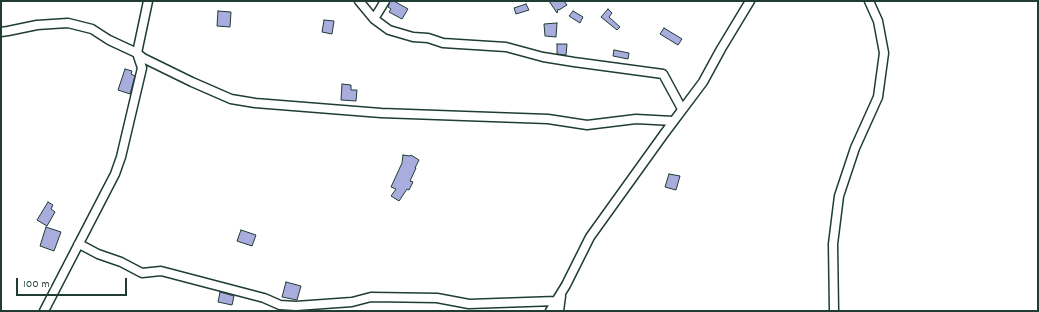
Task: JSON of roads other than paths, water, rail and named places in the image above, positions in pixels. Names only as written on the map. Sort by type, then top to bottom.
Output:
[{"type":"street","points":[[44,311],[115,174],[121,157],[142,68],[137,54],[148,1]]},
{"type":"street","points":[[359,1],[374,19],[389,30],[413,37],[428,38],[443,43],[506,46],[543,57],[663,74],[682,109]]},
{"type":"street","points":[[374,19],[385,1]]},
{"type":"street","points":[[550,311],[590,237],[703,82],[730,33],[750,1]]},
{"type":"street","points":[[834,311],[832,244],[838,196],[855,148],[878,97],[884,53],[878,21],[869,1]]},
{"type":"street","points":[[1,32],[37,25],[68,23],[92,29],[143,58],[231,99],[255,103],[381,113],[548,119],[587,124],[636,119],[673,122]]},
{"type":"street","points":[[78,245],[121,262],[142,273],[161,272],[264,298],[280,305],[296,306],[352,302],[372,298],[437,298],[468,304],[556,301]]},
{"type":"street","points":[[560,311],[561,293]]}]
